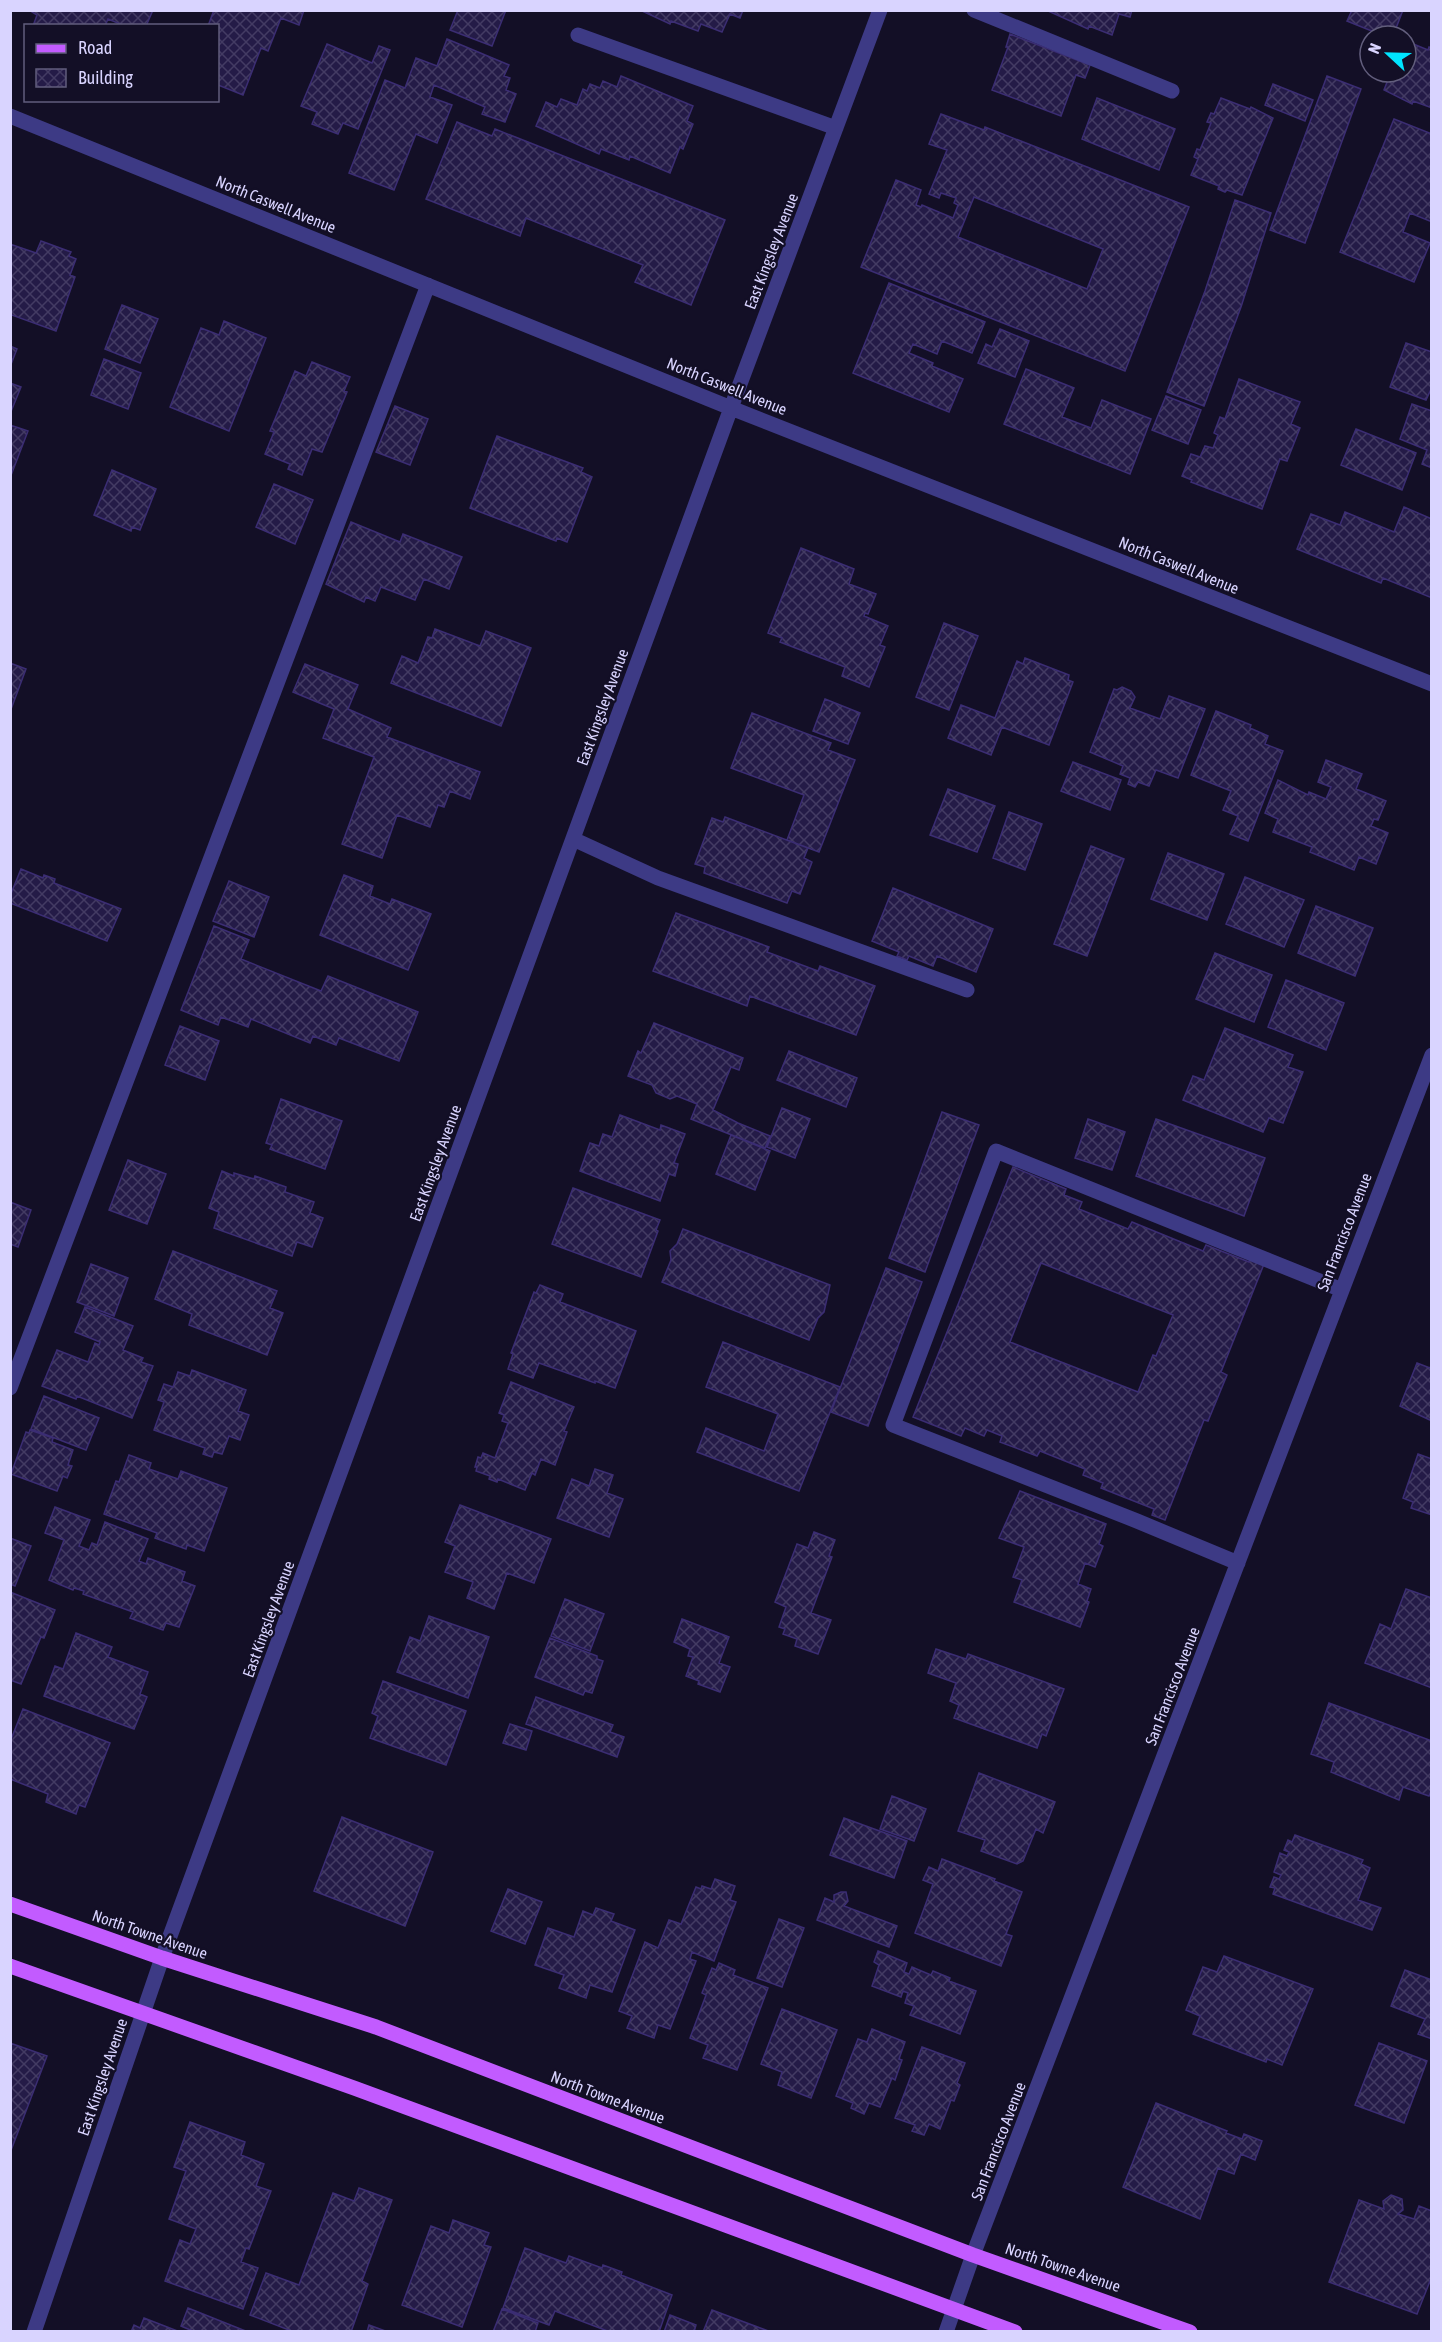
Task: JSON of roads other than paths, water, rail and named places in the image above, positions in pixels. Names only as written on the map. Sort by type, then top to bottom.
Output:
[{"type":"main road","name":"North Towne Avenue","points":[[10,1904],[162,1958],[376,2027],[974,2255],[1190,2331]]},
{"type":"main road","points":[[10,1966],[354,2088],[1015,2331]]},
{"type":"street","name":"East Kingsley Avenue","points":[[34,2331],[162,1958],[880,10]]},
{"type":"street","points":[[974,10],[1172,91]]},
{"type":"street","points":[[578,35],[836,128]]},
{"type":"street","name":"North Caswell Avenue","points":[[10,116],[732,408],[1431,684]]},
{"type":"street","points":[[10,1388],[428,285]]},
{"type":"street","points":[[573,839],[658,878],[967,990]]},
{"type":"street","name":"San Francisco Avenue","points":[[946,2331],[1431,1055]]},
{"type":"street","points":[[1238,1563],[893,1425],[996,1151],[1342,1290]]}]
